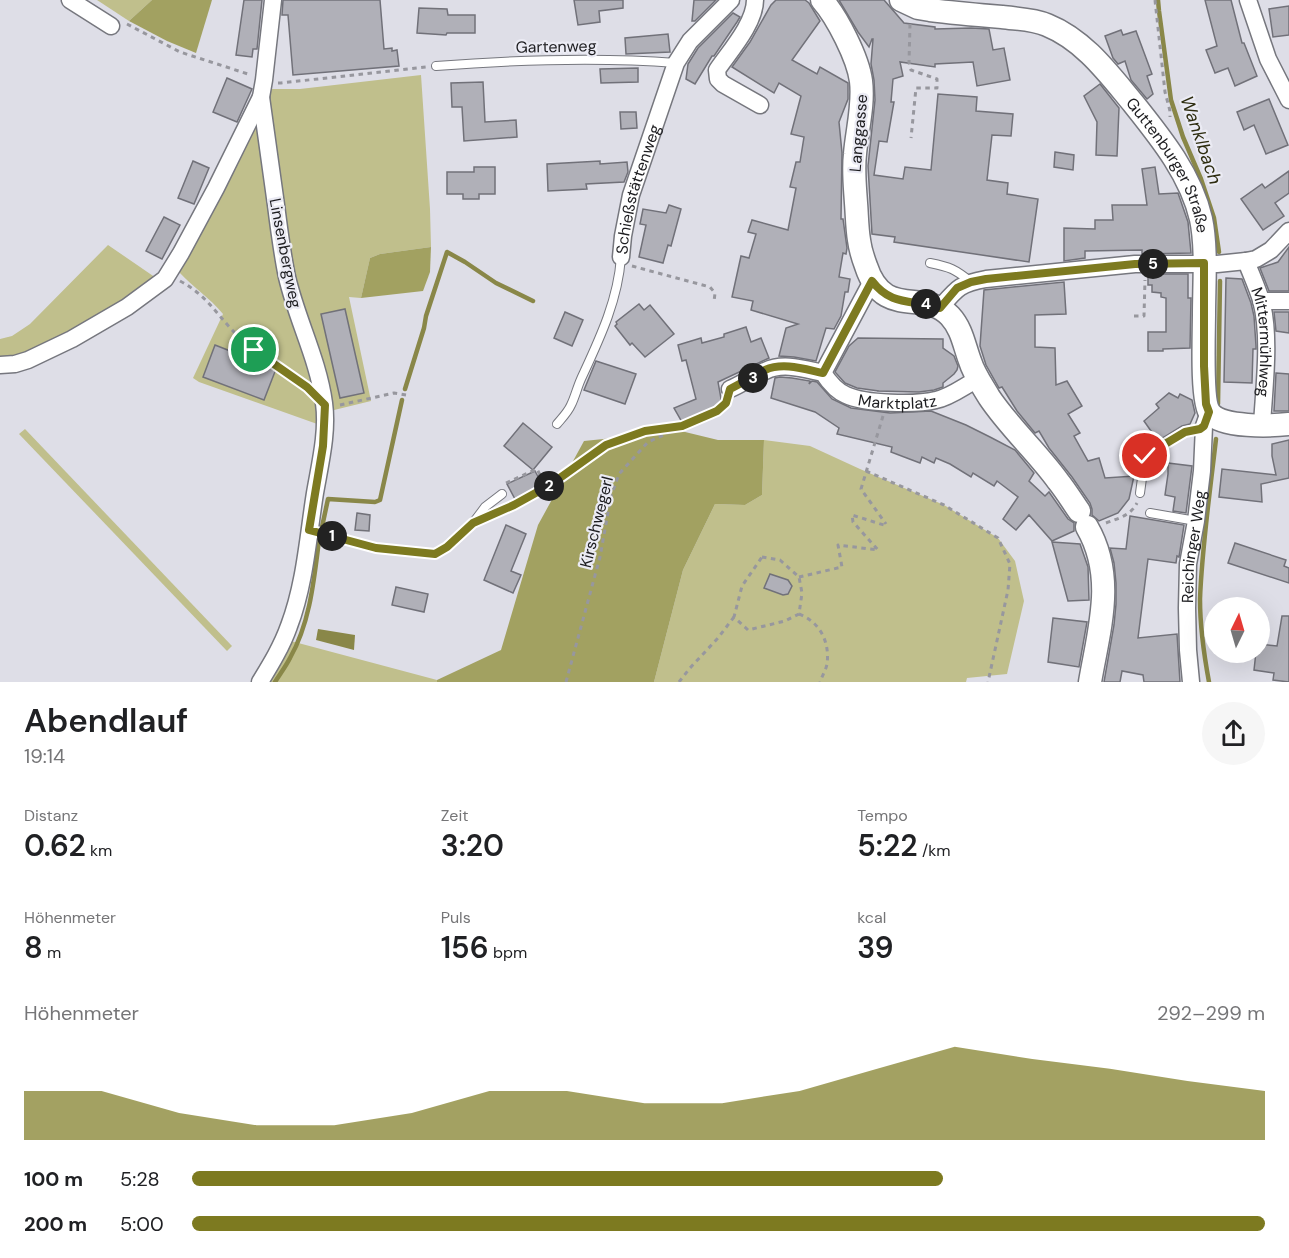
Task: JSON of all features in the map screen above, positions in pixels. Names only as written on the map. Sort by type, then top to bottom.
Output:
[{"type":"main road","name":"Langgasse","points":[[822,0],[833,13],[842,30],[856,64],[861,84],[854,182],[859,240],[872,281]]},
{"type":"main road","name":"Guttenburger Straße","points":[[901,0],[918,8],[1026,20],[1046,24],[1058,30],[1093,56],[1158,135],[1190,186],[1197,204],[1203,234],[1206,419]]},
{"type":"main road","points":[[872,281],[879,291],[900,301],[929,304],[940,308],[957,325],[978,379],[1008,421],[1059,481],[1083,519],[1100,555],[1104,591],[1090,682]]},
{"type":"main road","points":[[1206,419],[1213,416],[1231,422],[1262,425],[1289,424]]},
{"type":"street","points":[[70,0],[116,24]]},
{"type":"street","name":"Linsenbergweg","points":[[260,682],[274,660],[297,601],[323,446],[325,405],[311,350],[287,277],[257,78],[273,0]]},
{"type":"street","name":"Schießstättenweg","points":[[626,261],[624,225],[631,195],[676,63],[690,41],[731,0]]},
{"type":"street","points":[[755,0],[747,26],[717,70],[718,79],[723,84],[760,105]]},
{"type":"street","points":[[1248,0],[1268,59],[1289,100]]},
{"type":"street","name":"Linsenbergweg","points":[[0,366],[28,360],[72,339],[127,307],[168,274],[182,253],[261,97]]},
{"type":"street","points":[[940,308],[957,288],[986,279],[1145,264],[1233,263],[1256,259],[1271,250],[1289,231]]},
{"type":"street","name":"Mittermühlweg","points":[[1246,261],[1261,301],[1266,338],[1262,425]]},
{"type":"street","points":[[730,389],[766,370],[777,367],[793,366],[823,373],[872,281]]},
{"type":"street","points":[[1261,301],[1289,301]]},
{"type":"street","name":"Marktplatz","points":[[823,373],[831,384],[844,395],[887,402],[937,400],[978,379]]},
{"type":"street","name":"Reichinger Weg","points":[[1191,682],[1188,650],[1188,564],[1196,521],[1206,419]]},
{"type":"lane","name":"Gartenweg","points":[[436,66],[486,62],[581,60],[676,63]]},
{"type":"lane","name":"Schießstättenweg","points":[[557,424],[570,406],[596,350],[610,314],[621,269],[626,261]]},
{"type":"lane","points":[[930,263],[959,272],[971,282]]},
{"type":"lane","points":[[1139,497],[1145,456],[1185,432],[1200,429],[1206,419]]},
{"type":"lane","points":[[309,530],[376,548],[435,554],[447,547],[473,523],[485,507],[502,494]]},
{"type":"lane","points":[[1150,513],[1196,521]]},
{"type":"path","points":[[1155,0],[1165,92],[1170,111],[1170,122],[1158,135]]},
{"type":"path","points":[[116,24],[180,52],[257,78],[281,83],[436,66]]},
{"type":"path","points":[[910,25],[909,63],[911,70],[937,79],[937,88],[916,88],[911,138]]},
{"type":"path","points":[[626,261],[710,287],[715,293],[714,302]]},
{"type":"path","points":[[1134,316],[1144,316],[1145,264]]},
{"type":"path","points":[[168,274],[202,296],[254,350],[307,387],[325,405],[342,405],[394,393],[406,395]]},
{"type":"path","name":"Kirschwegerl","points":[[566,682],[600,557],[611,496],[619,474],[648,442],[717,411],[726,403],[730,389]]},
{"type":"path","points":[[799,577],[842,567],[838,545],[878,550],[853,522],[852,515],[887,526],[861,489],[887,402]]},
{"type":"path","points":[[473,523],[546,488],[606,445],[645,431],[682,426]]},
{"type":"path","points":[[502,494],[506,483],[537,469],[546,488]]},
{"type":"path","points":[[866,471],[944,505],[998,538],[1010,564],[1008,590],[988,682]]},
{"type":"path","points":[[1083,519],[1100,526],[1133,511],[1139,497]]},
{"type":"path","points":[[679,682],[734,617],[742,585],[762,557],[780,560],[799,577],[802,593],[799,614]]},
{"type":"path","points":[[734,617],[748,630],[785,621],[799,614]]},
{"type":"path","points":[[799,614],[810,619],[820,631],[827,646],[827,666],[820,682]]},
{"type":"shaded area","points":[[97,0],[152,0],[129,21]]},
{"type":"shaded area","points":[[152,0],[212,0],[196,53],[129,21]]},
{"type":"shaded area","points":[[421,75],[431,247],[380,254],[370,258],[361,298],[349,297],[371,401],[330,411],[295,290],[269,109],[269,89],[300,89]]},
{"type":"shaded area","points":[[256,121],[314,368],[320,425],[193,378],[223,314],[179,272]]},
{"type":"shaded area","points":[[108,245],[159,280],[30,354],[0,359],[0,339],[12,336],[30,324]]},
{"type":"shaded area","points":[[431,247],[430,272],[423,291],[361,298],[370,258],[380,254]]},
{"type":"shaded area","points":[[25,429],[232,646],[227,651],[19,434]]},
{"type":"shaded area","points":[[681,431],[718,440],[764,440],[762,495],[745,505],[715,504],[683,570],[654,682],[437,682],[501,650],[538,525],[584,441]]},
{"type":"shaded area","points":[[764,440],[810,446],[944,505],[998,538],[1015,561],[1024,601],[1007,674],[967,678],[966,682],[654,682],[683,570],[715,504],[745,505],[762,495]]},
{"type":"shaded area","points":[[318,629],[355,635],[354,650],[316,640]]},
{"type":"shaded area","points":[[287,640],[437,680],[437,682],[265,682]]},
{"type":"building","points":[[244,0],[262,0],[257,49],[253,49],[252,57],[236,55]]},
{"type":"building","points":[[283,0],[380,0],[384,49],[397,50],[399,66],[293,75],[288,15],[282,15]]},
{"type":"building","points":[[574,0],[623,0],[623,8],[599,11],[600,22],[578,25]]},
{"type":"building","points":[[694,0],[716,0],[695,21],[692,21]]},
{"type":"building","points":[[776,0],[805,0],[820,21],[792,60],[817,74],[820,67],[848,83],[848,99],[839,122],[842,153],[841,219],[843,219],[847,248],[846,254],[843,253],[839,277],[850,279],[841,316],[834,329],[826,328],[816,361],[779,356],[786,328],[798,324],[751,310],[753,301],[732,297],[741,256],[749,258],[756,234],[748,232],[752,220],[788,230],[796,188],[790,187],[796,162],[800,162],[804,137],[791,134],[801,96],[779,83],[774,93],[732,67]]},
{"type":"building","points":[[839,0],[884,0],[904,23],[935,27],[935,29],[989,29],[993,50],[1004,48],[1010,80],[977,86],[973,62],[935,64],[935,67],[900,62],[903,76],[893,79],[891,102],[894,102],[887,142],[879,141],[874,175],[903,179],[905,167],[931,170],[938,94],[977,97],[976,111],[1013,114],[1011,136],[992,135],[987,180],[1008,183],[1007,194],[1038,199],[1029,262],[894,242],[895,237],[872,234],[868,166],[875,100],[871,64],[873,39],[869,47]]},
{"type":"building","points":[[1205,0],[1231,0],[1242,43],[1244,43],[1257,76],[1235,86],[1228,68],[1215,73],[1206,50],[1217,46]]},
{"type":"building","points":[[1289,6],[1289,35],[1273,37],[1269,9]]},
{"type":"building","points":[[419,8],[447,9],[448,15],[475,15],[475,33],[447,33],[446,35],[417,33]]},
{"type":"building","points":[[733,13],[740,17],[695,84],[686,79],[688,64],[698,48]]},
{"type":"building","points":[[1121,30],[1123,35],[1136,31],[1152,74],[1147,76],[1153,94],[1147,99],[1131,80],[1125,61],[1118,64],[1113,58],[1105,36]]},
{"type":"building","points":[[668,34],[670,52],[626,54],[625,38]]},
{"type":"building","points":[[638,68],[638,82],[601,83],[600,69]]},
{"type":"building","points":[[227,78],[252,89],[237,122],[213,112]]},
{"type":"building","points":[[483,82],[485,122],[516,120],[517,137],[464,141],[462,107],[452,107],[451,83]]},
{"type":"building","points":[[1100,84],[1119,108],[1117,156],[1096,155],[1097,122],[1084,96]]},
{"type":"building","points":[[1269,99],[1288,145],[1266,154],[1254,125],[1244,130],[1237,112]]},
{"type":"building","points":[[620,112],[636,112],[637,128],[621,129]]},
{"type":"building","points":[[1055,152],[1074,155],[1073,170],[1054,167]]},
{"type":"building","points":[[193,161],[209,168],[194,204],[178,198]]},
{"type":"building","points":[[600,161],[600,164],[627,162],[628,172],[624,182],[586,184],[587,189],[548,191],[547,164]]},
{"type":"building","points":[[474,167],[495,167],[495,194],[479,194],[479,199],[463,199],[463,194],[447,194],[447,172],[474,172]]},
{"type":"building","points":[[1155,167],[1159,194],[1178,193],[1188,222],[1191,253],[1142,254],[1142,250],[1085,251],[1085,258],[1064,261],[1064,228],[1095,229],[1095,220],[1113,220],[1112,205],[1147,205],[1142,169]]},
{"type":"building","points":[[1289,171],[1289,193],[1275,203],[1284,216],[1263,230],[1241,199],[1262,184],[1265,188]]},
{"type":"building","points":[[669,205],[681,209],[671,246],[668,245],[663,263],[639,257],[646,225],[640,224],[643,209],[666,213]]},
{"type":"building","points":[[164,217],[180,225],[162,259],[146,251]]},
{"type":"building","points":[[1289,247],[1289,291],[1269,291],[1260,268],[1278,262]]},
{"type":"building","points":[[1148,274],[1188,274],[1188,298],[1191,298],[1190,348],[1148,351],[1148,332],[1166,332],[1166,298],[1161,297],[1161,293],[1152,292],[1152,285],[1148,285]]},
{"type":"building","points":[[1226,278],[1242,279],[1251,303],[1256,346],[1256,349],[1253,349],[1252,383],[1224,382]]},
{"type":"building","points":[[1064,282],[1066,314],[1035,315],[1035,347],[1055,348],[1056,385],[1067,381],[1082,406],[1068,414],[1080,433],[1074,436],[1088,461],[1099,458],[1105,478],[1134,476],[1129,499],[1118,513],[1099,521],[1092,515],[1090,503],[1039,431],[1035,433],[1017,411],[1002,387],[999,388],[986,365],[980,346],[984,290]]},
{"type":"building","points":[[639,304],[644,310],[650,305],[674,334],[645,357],[632,343],[630,345],[615,326],[616,322]]},
{"type":"building","points":[[345,309],[364,393],[340,398],[321,314]]},
{"type":"building","points":[[565,312],[583,320],[572,346],[554,338]]},
{"type":"building","points":[[1274,312],[1289,312],[1289,333],[1276,331]]},
{"type":"building","points":[[746,327],[751,342],[761,338],[769,358],[718,382],[722,404],[682,422],[674,408],[696,399],[686,360],[682,361],[678,345],[701,338],[702,343],[724,337],[724,334]]},
{"type":"building","points":[[858,338],[943,339],[943,348],[954,356],[958,366],[957,370],[943,383],[943,387],[934,390],[919,392],[877,391],[879,391],[857,388],[845,383],[835,372],[849,346]]},
{"type":"building","points":[[215,345],[276,369],[264,400],[203,377]]},
{"type":"building","points":[[596,361],[636,374],[625,404],[584,390]]},
{"type":"building","points":[[1276,373],[1289,374],[1289,411],[1274,411]]},
{"type":"building","points":[[775,378],[810,381],[809,384],[812,381],[817,382],[832,399],[851,408],[890,413],[931,411],[966,425],[1015,450],[1034,473],[1029,481],[1045,496],[1049,492],[1068,519],[1074,523],[1074,531],[1052,541],[1029,515],[1016,530],[1003,519],[1018,497],[997,481],[994,486],[973,473],[971,477],[936,458],[934,463],[922,457],[920,463],[891,452],[892,447],[837,434],[839,428],[815,412],[771,398]]},
{"type":"building","points":[[1169,393],[1178,398],[1180,394],[1192,400],[1195,413],[1190,424],[1182,426],[1158,441],[1144,421],[1159,408],[1156,404]]},
{"type":"building","points":[[523,423],[552,447],[533,470],[504,446]]},
{"type":"building","points":[[1289,440],[1289,478],[1261,484],[1262,502],[1219,497],[1222,469],[1276,475],[1272,444]]},
{"type":"building","points":[[1168,463],[1192,466],[1186,513],[1173,511],[1175,497],[1165,495]]},
{"type":"building","points":[[535,471],[543,486],[516,501],[507,484]]},
{"type":"building","points":[[357,513],[370,515],[369,531],[355,530]]},
{"type":"building","points":[[1130,516],[1184,525],[1176,563],[1148,559],[1138,638],[1177,634],[1180,682],[1144,682],[1143,675],[1122,671],[1120,682],[1104,682],[1116,604],[1114,563],[1110,548],[1126,549]]},
{"type":"building","points":[[506,525],[526,534],[511,571],[521,575],[513,593],[484,580]]},
{"type":"building","points":[[1052,542],[1080,544],[1088,567],[1089,600],[1068,601]]},
{"type":"building","points":[[1235,543],[1286,560],[1284,566],[1289,568],[1289,583],[1228,563]]},
{"type":"building","points":[[770,574],[788,580],[792,586],[788,594],[783,595],[764,588]]},
{"type":"building","points":[[396,587],[428,594],[424,612],[392,605]]},
{"type":"building","points":[[1282,616],[1289,616],[1289,682],[1273,680],[1274,673],[1254,670],[1255,663],[1270,663],[1270,645],[1277,646]]},
{"type":"building","points":[[1053,618],[1087,622],[1079,667],[1048,662]]},
{"type":"waterway","name":"Wanklbach","points":[[1158,0],[1171,100],[1214,218],[1219,252]]},
{"type":"waterway","points":[[405,389],[447,252],[496,283],[533,301]]},
{"type":"waterway","name":"Wanklbach","points":[[1218,404],[1220,281]]},
{"type":"waterway","points":[[322,527],[328,499],[375,502],[380,500],[402,400]]},
{"type":"waterway","name":"Wanklbach","points":[[1209,682],[1200,599],[1204,539],[1216,439]]},
{"type":"waterway","points":[[275,682],[297,645],[307,616],[319,540]]},
{"type":"route","points":[[254,350],[307,387],[325,405],[323,446],[309,530],[376,548],[435,554],[447,547],[473,523],[514,505],[550,485],[606,445],[645,431],[682,426],[717,411],[726,403],[730,389],[766,370],[793,366],[823,373],[872,281],[879,291],[900,301],[929,304],[940,308],[957,288],[986,279],[1135,264],[1204,263],[1204,366],[1206,404],[1209,412],[1204,426],[1200,429],[1185,432],[1145,456]]}]
